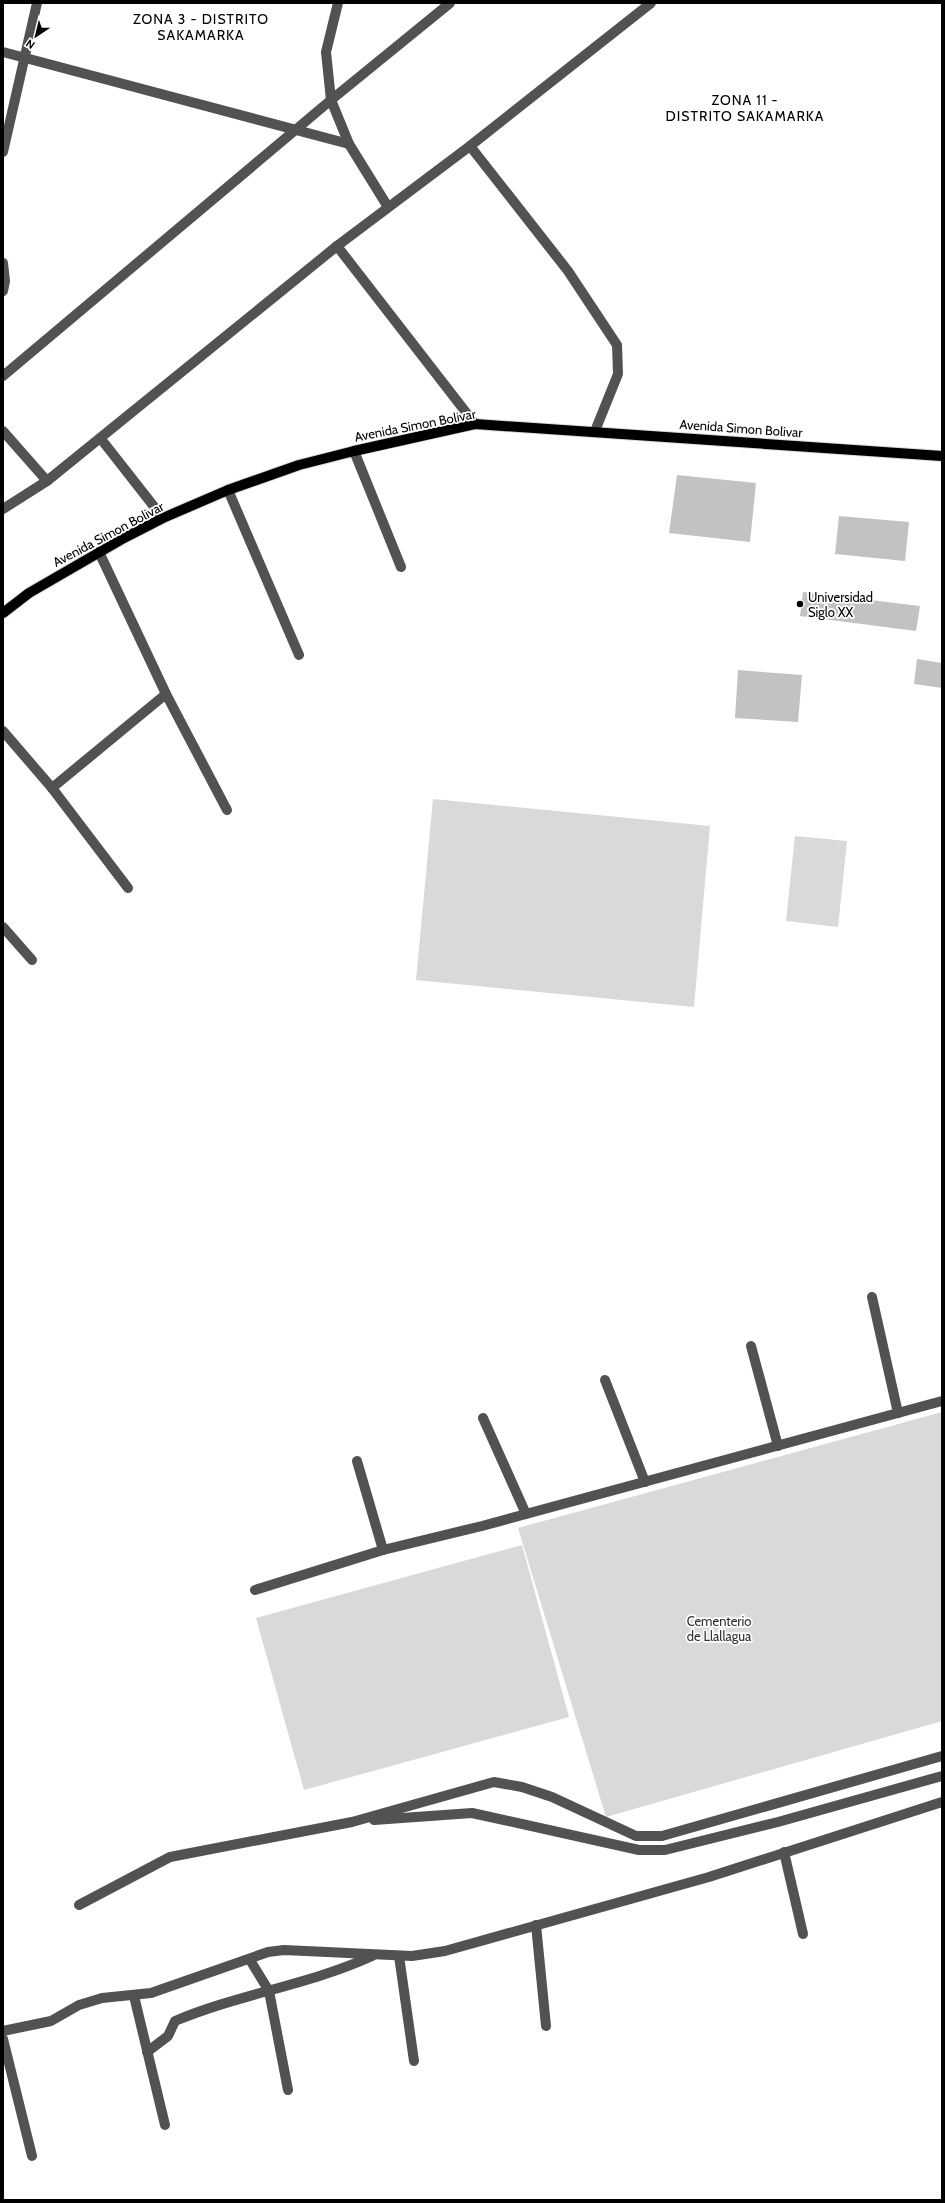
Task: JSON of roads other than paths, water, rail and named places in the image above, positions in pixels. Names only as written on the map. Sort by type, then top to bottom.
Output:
[{"type":"main road","name":"Avenida Simon Bolivar","points":[[3,613],[28,593],[99,552],[163,518],[228,490],[299,465],[475,424],[595,431],[942,456]]},
{"type":"street","points":[[3,152],[38,3]]},
{"type":"street","points":[[338,3],[326,52],[331,100],[349,144],[388,207]]},
{"type":"street","points":[[3,376],[331,100],[450,3]]},
{"type":"street","points":[[3,509],[47,481],[101,439],[337,246],[470,146],[651,3]]},
{"type":"street","points":[[3,52],[349,144]]},
{"type":"street","points":[[470,146],[568,271],[617,345],[618,374],[595,431]]},
{"type":"street","points":[[337,246],[475,424]]},
{"type":"street","points":[[3,263],[5,281],[3,291]]},
{"type":"street","points":[[3,431],[47,481]]},
{"type":"street","points":[[101,439],[163,518]]},
{"type":"street","points":[[354,451],[401,567]]},
{"type":"street","points":[[228,490],[299,655]]},
{"type":"street","points":[[99,552],[166,694],[227,810]]},
{"type":"street","points":[[52,788],[166,694]]},
{"type":"street","points":[[3,731],[52,788],[128,888]]},
{"type":"street","points":[[3,927],[32,960]]},
{"type":"street","points":[[872,1298],[898,1413]]},
{"type":"street","points":[[751,1346],[778,1446]]},
{"type":"street","points":[[605,1380],[645,1482]]},
{"type":"street","points":[[255,1590],[383,1550],[526,1514],[942,1401]]},
{"type":"street","points":[[483,1418],[526,1514]]},
{"type":"street","points":[[357,1461],[383,1550]]},
{"type":"street","points":[[79,1905],[170,1857],[352,1822],[494,1782],[522,1787],[552,1797],[615,1828],[636,1836],[662,1836],[942,1756]]},
{"type":"street","points":[[352,1822],[472,1813],[639,1850],[665,1850],[778,1822],[942,1776]]},
{"type":"street","points":[[3,2031],[51,2020],[79,2005],[102,1998],[134,1996],[151,1993],[250,1960],[268,1952],[284,1950],[412,1956],[445,1951],[709,1877],[942,1802]]},
{"type":"street","points":[[784,1852],[803,1934]]},
{"type":"street","points":[[536,1925],[546,2026]]},
{"type":"street","points":[[147,2052],[168,2036],[175,2020],[202,2009],[269,1991],[352,1965],[374,1955]]},
{"type":"street","points":[[399,1956],[414,2061]]},
{"type":"street","points":[[250,1960],[269,1991],[288,2090]]},
{"type":"street","points":[[134,1996],[165,2125]]},
{"type":"street","points":[[3,2039],[32,2156]]},
{"type":"place","name":"Universidad Siglo XX","points":[[800,604]]},
{"type":"district","name":"ZONA 3 - DISTRITO SAKAMARKA","points":[[201,28]]},
{"type":"district","name":"ZONA 11 - DISTRITO SAKAMARKA","points":[[745,108]]},
{"type":"park label","name":"Cementerio de Llallagua","points":[[719,1628]]}]
